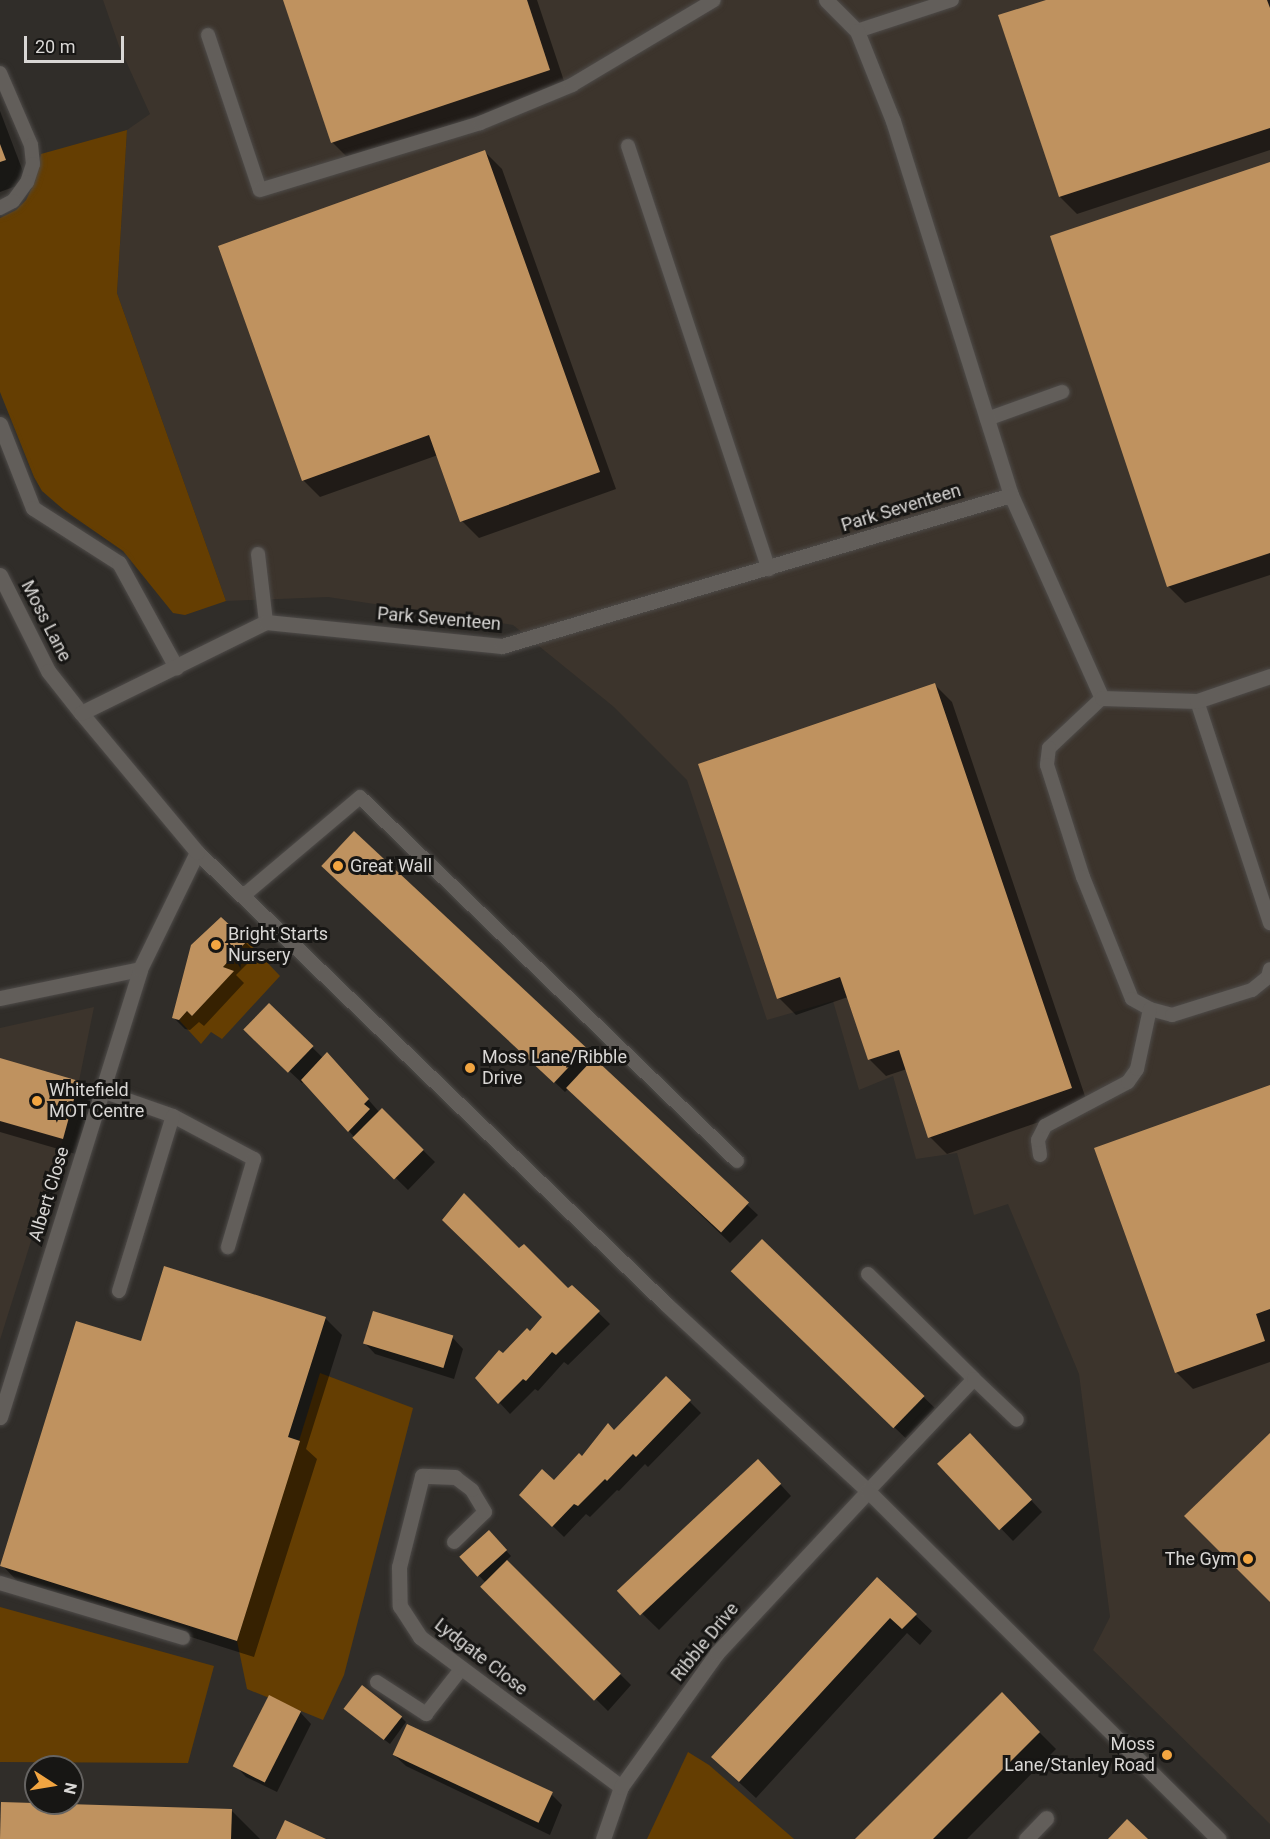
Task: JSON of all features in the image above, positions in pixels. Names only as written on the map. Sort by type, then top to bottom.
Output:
[{"type":"street","points":[[826,0],[857,31],[893,121],[1011,495],[1102,698],[1197,700],[1270,676]]},
{"type":"street","points":[[0,424],[33,508],[119,563],[176,667]]},
{"type":"street","name":"Park Seventeen","points":[[267,622],[502,646],[769,569],[1011,495]]},
{"type":"street","name":"Moss Lane","points":[[0,574],[48,671],[81,713]]},
{"type":"street","points":[[267,622],[81,713],[197,852],[666,1304],[868,1491],[1218,1839]]},
{"type":"street","name":"Albert Close","points":[[0,1417],[140,969],[197,852]]},
{"type":"street","points":[[0,998],[140,969]]},
{"type":"street","name":"Lydgate Close","points":[[455,1477],[422,1476],[399,1567],[400,1606],[420,1637],[621,1787]]},
{"type":"street","name":"Ribble Drive","points":[[603,1839],[621,1787],[717,1653],[868,1491]]},
{"type":"street","points":[[1026,1839],[1046,1818]]},
{"type":"lane","points":[[208,35],[260,190],[480,123],[572,85],[714,0]]},
{"type":"lane","points":[[857,31],[952,0]]},
{"type":"lane","points":[[0,73],[31,145],[33,164],[27,182],[13,201],[0,208]]},
{"type":"lane","points":[[628,146],[769,569]]},
{"type":"lane","points":[[987,419],[1062,392]]},
{"type":"lane","points":[[258,555],[267,622]]},
{"type":"lane","points":[[1102,698],[1049,748],[1047,765],[1083,877],[1132,999],[1150,1009],[1172,1015],[1221,1002],[1252,990],[1268,976],[1270,969]]},
{"type":"lane","points":[[1197,700],[1270,923]]},
{"type":"lane","points":[[243,896],[360,797],[737,1161]]},
{"type":"lane","points":[[1040,1155],[1038,1140],[1045,1126],[1128,1082],[1137,1069],[1150,1009]]},
{"type":"lane","points":[[102,1090],[173,1116],[254,1160],[228,1247]]},
{"type":"lane","points":[[119,1291],[173,1116]]},
{"type":"lane","points":[[868,1274],[1017,1420]]},
{"type":"lane","points":[[868,1491],[974,1379]]},
{"type":"lane","points":[[454,1542],[485,1512],[472,1490],[455,1477]]},
{"type":"lane","points":[[0,1583],[183,1638]]},
{"type":"lane","points":[[377,1682],[426,1714],[462,1668]]},
{"type":"shaded area","points":[[103,0],[1270,0],[1270,1824],[1093,1650],[1110,1617],[1079,1374],[1008,1204],[974,1215],[957,1153],[916,1159],[893,1076],[859,1090],[833,1001],[767,1020],[687,780],[614,707],[513,625],[328,597],[226,601],[117,293],[127,130],[150,114],[119,46]]},
{"type":"shaded area","points":[[127,130],[117,293],[226,601],[185,615],[173,613],[123,551],[64,510],[42,491],[34,477],[0,392],[0,218],[16,210],[26,200],[35,181],[41,154]]},
{"type":"shaded area","points":[[247,941],[280,976],[222,1039],[211,1032],[201,1044],[179,1020],[187,1011],[192,1016],[233,971],[223,967]]},
{"type":"shaded area","points":[[94,1007],[79,1081],[63,1139],[0,1340],[0,1028]]},
{"type":"shaded area","points":[[320,1373],[413,1408],[344,1675],[323,1720],[247,1689],[237,1641]]},
{"type":"shaded area","points":[[0,1607],[214,1666],[188,1763],[84,1762],[84,1755],[24,1755],[24,1762],[0,1762]]},
{"type":"shaded area","points":[[688,1752],[709,1765],[794,1839],[647,1839]]},
{"type":"building","points":[[283,0],[527,0],[550,70],[331,143]]},
{"type":"building","points":[[1046,0],[1267,0],[1270,8],[1270,128],[1059,197],[998,15]]},
{"type":"building","points":[[0,144],[6,160],[0,162]]},
{"type":"building","points":[[485,150],[600,472],[460,522],[429,435],[302,481],[218,246]]},
{"type":"building","points":[[1270,162],[1270,553],[1167,587],[1050,236]]},
{"type":"building","points":[[935,683],[1072,1088],[928,1138],[899,1050],[868,1060],[840,977],[777,999],[698,764]]},
{"type":"building","points":[[354,831],[587,1048],[554,1083],[321,866]]},
{"type":"building","name":"Bright Starts Nursery","points":[[221,917],[247,941],[223,967],[234,971],[192,1016],[187,1011],[179,1020],[172,1018],[191,945]]},
{"type":"building","points":[[269,1003],[314,1046],[288,1073],[243,1030]]},
{"type":"building","points":[[327,1052],[369,1099],[364,1104],[370,1109],[348,1132],[301,1080]]},
{"type":"building","name":"Whitefield MOT Centre","points":[[0,1058],[79,1081],[63,1139],[0,1121]]},
{"type":"building","points":[[594,1058],[749,1203],[721,1233],[566,1088]]},
{"type":"building","points":[[1270,1085],[1270,1309],[1256,1314],[1265,1341],[1175,1373],[1094,1148]]},
{"type":"building","points":[[382,1108],[424,1150],[394,1179],[352,1138]]},
{"type":"building","points":[[464,1193],[519,1248],[524,1244],[568,1288],[572,1285],[600,1311],[556,1355],[552,1352],[526,1381],[523,1379],[498,1404],[475,1378],[499,1350],[503,1353],[527,1328],[530,1331],[542,1317],[442,1220]]},
{"type":"building","points":[[762,1239],[925,1396],[893,1428],[731,1271]]},
{"type":"building","points":[[164,1266],[326,1317],[288,1437],[300,1441],[237,1641],[0,1566],[76,1321],[141,1341]]},
{"type":"building","points":[[373,1311],[453,1336],[443,1368],[363,1344]]},
{"type":"building","points":[[666,1376],[691,1400],[636,1457],[633,1454],[607,1481],[605,1479],[578,1506],[574,1504],[552,1527],[519,1495],[542,1469],[554,1480],[579,1453],[582,1456],[608,1423],[614,1430]]},
{"type":"building","points":[[970,1433],[1032,1500],[999,1530],[937,1464]]},
{"type":"building","name":"The Gym","points":[[1270,1433],[1270,1602],[1184,1516]]},
{"type":"building","points":[[758,1459],[781,1484],[640,1615],[617,1591]]},
{"type":"building","points":[[489,1530],[507,1550],[477,1577],[459,1557]]},
{"type":"building","points":[[507,1560],[621,1674],[594,1701],[480,1587]]},
{"type":"building","points":[[877,1577],[917,1614],[902,1629],[890,1618],[739,1782],[711,1757]]},
{"type":"building","points":[[362,1685],[402,1716],[384,1740],[344,1709]]},
{"type":"building","points":[[1002,1692],[1040,1732],[933,1839],[855,1839]]},
{"type":"building","points":[[269,1695],[301,1711],[265,1783],[233,1766]]},
{"type":"building","points":[[407,1724],[553,1792],[539,1823],[393,1755]]},
{"type":"building","points":[[1,1802],[24,1803],[24,1815],[84,1815],[84,1805],[232,1809],[231,1839],[0,1839]]},
{"type":"building","points":[[1127,1819],[1148,1839],[1108,1839]]},
{"type":"building","points":[[285,1820],[326,1839],[276,1839]]},
{"type":"place","name":"Great Wall","points":[[338,866]]},
{"type":"place","name":"Bright Starts Nursery","points":[[216,945]]},
{"type":"place","name":"Moss Lane/Ribble Drive","points":[[470,1068]]},
{"type":"place","name":"Whitefield MOT Centre","points":[[37,1101]]},
{"type":"place","name":"The Gym","points":[[1248,1559]]},
{"type":"place","name":"Moss Lane/Stanley Road","points":[[1167,1755]]}]
